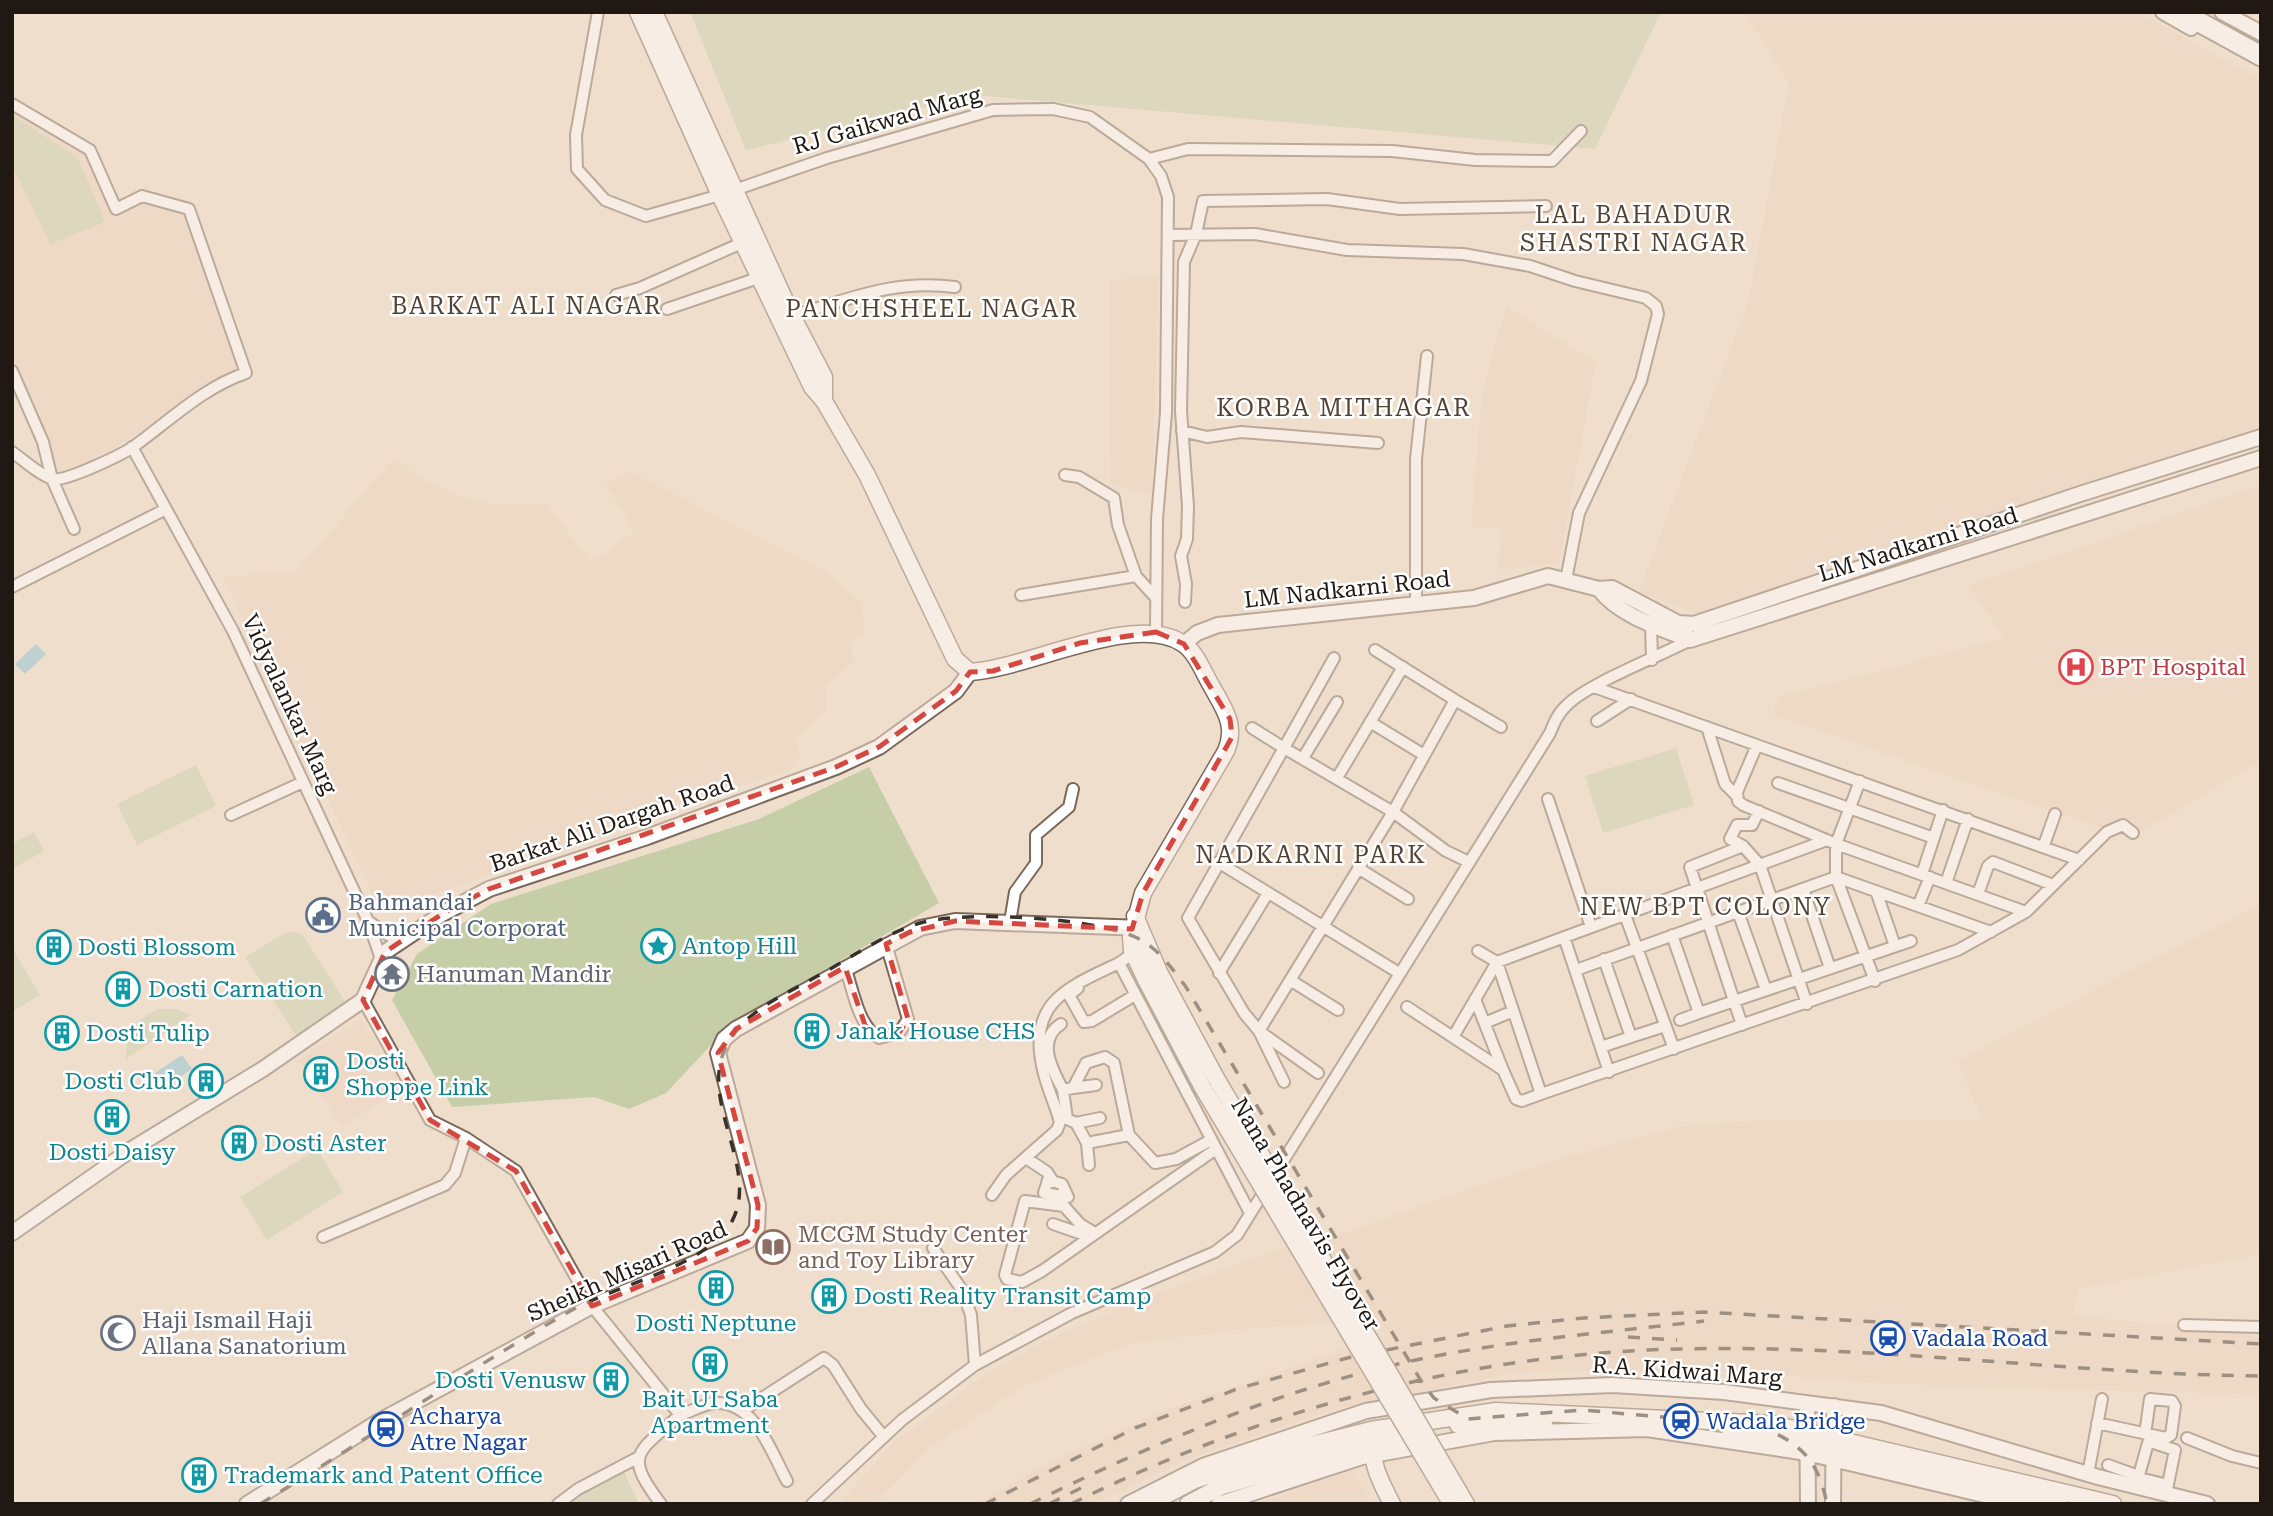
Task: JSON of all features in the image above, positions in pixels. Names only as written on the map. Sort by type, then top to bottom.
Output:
[{"type":"highway","points":[[2181,12],[2261,56]]},
{"type":"highway","points":[[2207,12],[2261,41]]},
{"type":"main road","points":[[638,12],[727,192],[824,377],[824,401]]},
{"type":"main road","points":[[654,12],[727,192],[744,242],[812,387],[824,401],[867,474],[955,659],[970,672],[993,671],[1080,643],[1156,632],[1184,644],[1230,719],[1232,737],[1143,893],[1132,950]]},
{"type":"main road","name":"Nana Phadnavis Flyover","points":[[1136,924],[1149,947],[1152,975]]},
{"type":"main road","name":"Nana Phadnavis Flyover","points":[[1132,950],[1152,975],[1203,1088],[1456,1499]]},
{"type":"main road","points":[[1188,1504],[1222,1486],[1371,1443],[1496,1411],[1773,1424],[1808,1443],[2113,1504]]},
{"type":"main road","points":[[1149,1504],[1195,1480],[1272,1455],[1371,1443]]},
{"type":"main road","points":[[1371,1443],[1377,1476],[1392,1504]]},
{"type":"main road","points":[[1832,1448],[2059,1504]]},
{"type":"street","name":"RJ Gaikwad Marg","points":[[598,12],[576,135],[577,169],[605,200],[646,216],[827,158],[993,110],[1053,109],[1090,117],[1149,159],[1161,176],[1168,197],[1166,413],[1157,519],[1156,632]]},
{"type":"street","points":[[2163,12],[2261,64]]},
{"type":"street","points":[[2222,12],[2261,33]]},
{"type":"street","points":[[12,104],[90,150],[116,209],[142,196],[189,209],[246,373],[229,379],[151,430],[132,447],[66,478],[52,479],[12,452]]},
{"type":"street","points":[[1149,159],[1188,149],[1201,149],[1392,151],[1475,160],[1552,161],[1581,131]]},
{"type":"street","points":[[1185,602],[1186,584],[1181,556],[1187,539],[1188,506],[1182,431],[1184,262],[1196,234],[1203,201],[1327,199],[1400,209],[1546,206]]},
{"type":"street","points":[[1168,235],[1255,234],[1347,250],[1463,254],[1557,273],[1575,281],[1646,298],[1652,302],[1658,314],[1641,381],[1580,513],[1566,580]]},
{"type":"street","points":[[616,295],[640,288],[744,242]]},
{"type":"street","points":[[667,309],[761,276]]},
{"type":"street","points":[[792,316],[898,285],[923,283],[955,287]]},
{"type":"street","points":[[1416,605],[1416,459],[1426,356]]},
{"type":"street","points":[[12,371],[43,442],[52,479],[74,529]]},
{"type":"street","points":[[1182,431],[1207,437],[1241,432],[1378,443]]},
{"type":"street","name":"LM Nadkarni Road","points":[[1184,644],[1196,633],[1218,625],[1474,598],[1548,576],[1599,589],[1612,588],[1685,625],[2261,437]]},
{"type":"street","name":"Vidyalankar Marg","points":[[132,447],[233,631],[368,921],[381,959]]},
{"type":"street","name":"LM Nadkarni Road","points":[[1599,589],[1607,600],[1651,624],[1689,640],[2261,458]]},
{"type":"street","points":[[1065,475],[1079,477],[1114,498],[1118,525],[1136,576],[1156,598]]},
{"type":"street","points":[[12,587],[166,509]]},
{"type":"street","points":[[1021,595],[1136,576]]},
{"type":"street","points":[[1752,604],[1758,618]]},
{"type":"street","points":[[1651,624],[1652,660]]},
{"type":"street","points":[[812,1504],[902,1420],[975,1365],[1072,1313],[1214,1252],[1237,1235],[1469,863],[1556,718],[1567,704],[1594,687],[1689,640],[1685,625]]},
{"type":"street","points":[[1375,650],[1501,727]]},
{"type":"street","points":[[1284,1083],[1259,1031],[1219,972],[1188,918],[1334,658]]},
{"type":"street","points":[[1338,778],[1403,667]]},
{"type":"street","name":"Barkat Ali Dargah Road","points":[[363,1000],[386,952],[442,914],[489,889],[715,813],[836,767],[878,747],[956,691],[970,672]]},
{"type":"street","points":[[1594,687],[2044,845],[2079,860]]},
{"type":"street","points":[[1597,720],[1630,699]]},
{"type":"street","points":[[1259,1031],[1393,811],[1455,700]]},
{"type":"street","points":[[1303,758],[1337,702]]},
{"type":"street","points":[[1370,722],[1424,755]]},
{"type":"street","points":[[1707,727],[1725,784],[1741,803],[1832,842],[2026,912]]},
{"type":"street","points":[[1252,728],[1393,811],[1446,851],[1469,863]]},
{"type":"street","points":[[1737,796],[1757,745]]},
{"type":"street","points":[[1860,781],[1850,808],[1832,842],[1836,877],[1875,981]]},
{"type":"street","points":[[231,815],[303,782]]},
{"type":"street","points":[[1778,783],[1934,838]]},
{"type":"street","points":[[1010,922],[1014,892],[1036,863],[1036,835],[1069,807],[1073,789]]},
{"type":"street","points":[[1548,799],[1591,927]]},
{"type":"street","points":[[1919,906],[1943,810]]},
{"type":"street","points":[[1759,811],[1751,826],[1737,825],[1730,839],[1743,846],[1760,865],[1807,1004]]},
{"type":"street","points":[[2044,845],[2054,814]]},
{"type":"street","points":[[1946,883],[1968,819]]},
{"type":"street","points":[[1475,999],[1503,1070],[1517,1099],[1522,1101],[1875,981],[1958,950],[2026,912],[2107,832],[2119,825],[2133,834]]},
{"type":"street","points":[[1453,1037],[1497,962],[1760,865],[1832,842]]},
{"type":"street","points":[[1742,1025],[1696,889],[1692,864],[1743,846]]},
{"type":"street","points":[[1218,862],[1399,973]]},
{"type":"street","points":[[1978,894],[1988,866],[1993,862],[2053,885]]},
{"type":"street","points":[[1358,868],[1408,899]]},
{"type":"street","points":[[1576,970],[1836,877],[1991,932]]},
{"type":"street","points":[[1802,889],[1830,968]]},
{"type":"street","points":[[1876,891],[1895,946]]},
{"type":"street","points":[[1219,972],[1268,893]]},
{"type":"street","points":[[1738,912],[1766,990]]},
{"type":"street","points":[[1625,915],[1674,1049]]},
{"type":"street","points":[[368,921],[400,943]]},
{"type":"street","name":"Sheikh Misari Road","points":[[247,1504],[378,1422],[592,1306],[748,1241],[757,1227],[758,1205],[718,1053],[724,1039],[736,1030],[886,944],[920,928],[945,922],[1136,924]]},
{"type":"street","points":[[1672,935],[1699,1013]]},
{"type":"street","points":[[1564,937],[1609,1072]]},
{"type":"street","points":[[1680,1020],[1911,941]]},
{"type":"street","points":[[845,967],[865,1025],[871,1034],[879,1038],[899,1033],[908,1019],[886,944]]},
{"type":"street","points":[[1136,995],[1088,1022],[1081,1019],[1069,1000],[1071,992],[1120,965],[1132,950],[1149,947]]},
{"type":"street","points":[[1478,951],[1497,962],[1541,1094]]},
{"type":"street","points":[[1604,959],[1631,1037]]},
{"type":"street","points":[[1120,965],[1250,1213]]},
{"type":"street","points":[[992,1195],[1006,1175],[1057,1130],[1060,1122],[1039,1054],[1043,1020],[1051,1003],[1073,984],[1098,970],[1120,965]]},
{"type":"street","points":[[1290,980],[1338,1010]]},
{"type":"street","points":[[12,1233],[132,1149],[263,1069],[363,1000],[430,1120],[466,1138],[516,1171],[592,1306],[680,1415]]},
{"type":"street","points":[[1408,1007],[1503,1070]]},
{"type":"street","points":[[1485,1023],[1513,1011]]},
{"type":"street","points":[[1061,1024],[1049,1037],[1048,1054],[1068,1089],[1067,1119],[1076,1124],[1087,1143],[1089,1165]]},
{"type":"street","points":[[1601,1047],[1665,1026]]},
{"type":"street","points":[[1259,1031],[1318,1073]]},
{"type":"street","points":[[1068,1089],[1086,1063],[1100,1057],[1110,1058],[1129,1135],[1155,1163]]},
{"type":"street","points":[[1068,1089],[1096,1085]]},
{"type":"street","points":[[1076,1124],[1100,1118]]},
{"type":"street","points":[[1087,1143],[1129,1135]]},
{"type":"street","points":[[323,1237],[445,1185],[455,1173],[466,1138]]},
{"type":"street","points":[[1143,1165],[1176,1159],[1213,1145]]},
{"type":"street","points":[[1095,1233],[1080,1224],[1064,1206],[1025,1201],[1005,1275],[1010,1282],[1026,1281],[1095,1233],[1213,1145]]},
{"type":"street","points":[[1026,1157],[1049,1177]]},
{"type":"street","points":[[1053,1224],[1079,1233],[1095,1233]]},
{"type":"street","points":[[933,1248],[962,1290],[971,1315],[975,1365]]},
{"type":"street","points":[[2185,1325],[2261,1327]]},
{"type":"street","points":[[742,1411],[824,1357],[833,1365],[861,1409],[884,1437]]},
{"type":"street","name":"R.A. Kidwai Marg","points":[[1128,1504],[1203,1466],[1366,1411],[1491,1390],[1613,1385],[1724,1392],[1881,1413],[2088,1474],[2167,1489],[2207,1504]]},
{"type":"street","points":[[2088,1474],[2102,1399]]},
{"type":"street","points":[[558,1504],[578,1489],[639,1457],[646,1445],[680,1415],[717,1403],[742,1411],[756,1423],[787,1481]]},
{"type":"street","points":[[1807,1403],[1808,1504]]},
{"type":"street","points":[[1833,1504],[1834,1406]]},
{"type":"street","points":[[1366,1411],[1371,1443]]},
{"type":"street","points":[[2097,1423],[2146,1434]]},
{"type":"street","points":[[1219,1504],[1371,1443],[1494,1433],[1647,1429],[1808,1443],[2022,1504]]},
{"type":"street","points":[[2186,1438],[2232,1456],[2261,1463]]},
{"type":"street","points":[[2135,1481],[2148,1443],[2151,1442],[2175,1450],[2167,1489]]},
{"type":"street","points":[[2135,1481],[2139,1448]]},
{"type":"street","points":[[639,1457],[639,1473],[662,1504]]},
{"type":"street","points":[[2108,1465],[2135,1481]]},
{"type":"highlighted area","points":[[1156,632],[1184,644],[1230,719],[1232,737],[1143,893],[1132,929],[955,921],[910,932],[886,944],[908,1019],[899,1033],[879,1038],[865,1025],[845,967],[736,1029],[718,1053],[758,1205],[757,1228],[748,1241],[592,1306],[516,1171],[430,1120],[363,1000],[385,952],[442,914],[489,889],[836,767],[879,747],[956,691],[970,672],[993,671],[1080,643]]},
{"type":"shaded area","points":[[1745,12],[2138,12],[2261,80],[2261,435],[1704,616],[1639,592],[1748,303],[1789,83]]},
{"type":"shaded area","points":[[12,104],[90,150],[116,208],[142,196],[189,209],[210,292],[239,371],[66,478],[59,479],[12,383]]},
{"type":"shaded area","points":[[1159,277],[1152,495],[1111,484],[1109,280]]},
{"type":"shaded area","points":[[1506,306],[1596,363],[1559,563],[1499,570],[1500,528],[1471,527],[1482,393]]},
{"type":"shaded area","points":[[397,458],[419,478],[469,499],[498,505],[548,504],[590,563],[635,531],[605,484],[628,471],[824,570],[862,604],[865,634],[852,639],[853,663],[825,687],[826,710],[795,739],[801,755],[792,769],[649,816],[382,914],[223,577],[297,571],[390,462]]},
{"type":"shaded area","name":"BPT Hospital","points":[[2261,485],[2261,761],[2130,838],[1773,715],[1778,697],[2005,638],[1968,586]]},
{"type":"shaded area","points":[[2261,904],[2261,1254],[2078,1289],[2073,1315],[2261,1336],[2261,1395],[1889,1384],[1697,1369],[1515,1373],[1338,1408],[1193,1457],[1094,1504],[977,1504],[1042,1466],[1168,1409],[1386,1335],[1374,1320],[1254,1328],[1132,1343],[1025,1385],[931,1447],[875,1504],[838,1504],[894,1442],[987,1373],[1042,1342],[1148,1296],[1274,1251],[1349,1231],[1558,1159],[1680,1126],[1764,1120],[1983,1121],[1957,1061]]},
{"type":"shaded area","points":[[361,1019],[405,1086],[342,1127],[298,1060]]},
{"type":"shaded area","points":[[1353,1470],[1372,1504],[1258,1504]]},
{"type":"green space","points":[[690,12],[1661,12],[1595,149],[974,95],[746,150]]},
{"type":"green space","points":[[12,115],[78,158],[105,222],[51,244],[12,165]]},
{"type":"green space","points":[[1676,748],[1694,805],[1603,833],[1585,776]]},
{"type":"green space","points":[[196,765],[216,806],[137,845],[117,804]]},
{"type":"green space","points":[[869,767],[939,903],[730,1025],[666,1093],[629,1109],[594,1097],[452,1107],[392,1000],[417,954],[491,904],[759,819]]},
{"type":"green space","points":[[34,832],[44,851],[12,869],[12,844]]},
{"type":"green space","points":[[296,932],[303,935],[346,1003],[297,1037],[245,957],[285,933]]},
{"type":"green space","points":[[12,948],[40,995],[12,1012]]},
{"type":"green space","points":[[159,1009],[176,1009],[191,1015],[126,1059],[130,1034],[138,1022]]},
{"type":"green space","points":[[317,1149],[343,1192],[267,1240],[240,1197]]},
{"type":"green space","points":[[620,1464],[639,1504],[558,1504]]},
{"type":"water","points":[[36,644],[46,654],[25,674],[15,664]]},
{"type":"water","points":[[182,1055],[192,1069],[165,1087],[155,1073]]},
{"type":"railway","points":[[260,1504],[565,1314],[684,1262],[718,1239],[734,1218],[739,1195],[738,1171],[720,1095],[719,1071],[726,1047],[733,1035],[764,1006],[879,940],[920,923],[968,917],[1033,918],[1098,926],[1143,941],[1167,962],[1186,987],[1423,1384],[1434,1398],[1468,1419],[1582,1410],[1754,1425],[1783,1437],[1804,1453],[1818,1474],[1827,1504]]},
{"type":"railway","points":[[985,1504],[1135,1428],[1237,1389],[1351,1357],[1507,1326],[1584,1318],[1704,1312],[2261,1344]]},
{"type":"railway","points":[[1030,1504],[1183,1434],[1342,1378],[1397,1364],[1483,1348],[1704,1321]]},
{"type":"railway","points":[[1628,1337],[1677,1340]]},
{"type":"railway","points":[[1071,1504],[1217,1441],[1368,1393],[1445,1375],[1602,1353],[1681,1349],[1826,1351],[2116,1370],[2261,1376]]},
{"type":"railway","points":[[1049,1504],[1081,1488]]},
{"type":"place","name":"BPT Hospital","points":[[2076,667]]},
{"type":"place","name":"Bahmandai Municipal Corporat","points":[[323,915]]},
{"type":"place","name":"Antop Hill","points":[[658,946]]},
{"type":"place","name":"Dosti Blossom","points":[[54,947]]},
{"type":"place","name":"Hanuman Mandir","points":[[392,974]]},
{"type":"place","name":"Dosti Carnation","points":[[123,989]]},
{"type":"place","name":"Janak House CHS","points":[[812,1031]]},
{"type":"place","name":"Dosti Tulip","points":[[62,1033]]},
{"type":"place","name":"Dosti Shoppe Link","points":[[321,1074]]},
{"type":"place","name":"Dosti Club","points":[[206,1081]]},
{"type":"place","name":"Dosti Daisy","points":[[112,1117]]},
{"type":"place","name":"Dosti Aster","points":[[239,1143]]},
{"type":"place","name":"MCGM Study Center and Toy Library","points":[[773,1247]]},
{"type":"place","name":"Dosti Neptune","points":[[716,1288]]},
{"type":"place","name":"Dosti Reality Transit Camp","points":[[829,1296]]},
{"type":"place","name":"Haji Ismail Haji Allana Sanatorium","points":[[118,1333]]},
{"type":"place","name":"Vadala Road","points":[[1888,1338]]},
{"type":"place","name":"Bait UI Saba Apartment","points":[[710,1364]]},
{"type":"place","name":"Dosti Venusw","points":[[611,1380]]},
{"type":"place","name":"Wadala Bridge","points":[[1681,1421]]},
{"type":"place","name":"Acharya Atre Nagar","points":[[386,1429]]},
{"type":"place","name":"Trademark and Patent Office","points":[[199,1475]]},
{"type":"district","name":"LAL BAHADUR SHASTRI NAGAR","points":[[1634,229]]},
{"type":"district","name":"BARKAT ALI NAGAR","points":[[527,306]]},
{"type":"district","name":"PANCHSHEEL NAGAR","points":[[932,309]]},
{"type":"district","name":"KORBA MITHAGAR","points":[[1344,408]]},
{"type":"district","name":"NADKARNI PARK","points":[[1311,855]]},
{"type":"district","name":"NEW BPT COLONY","points":[[1706,907]]}]
